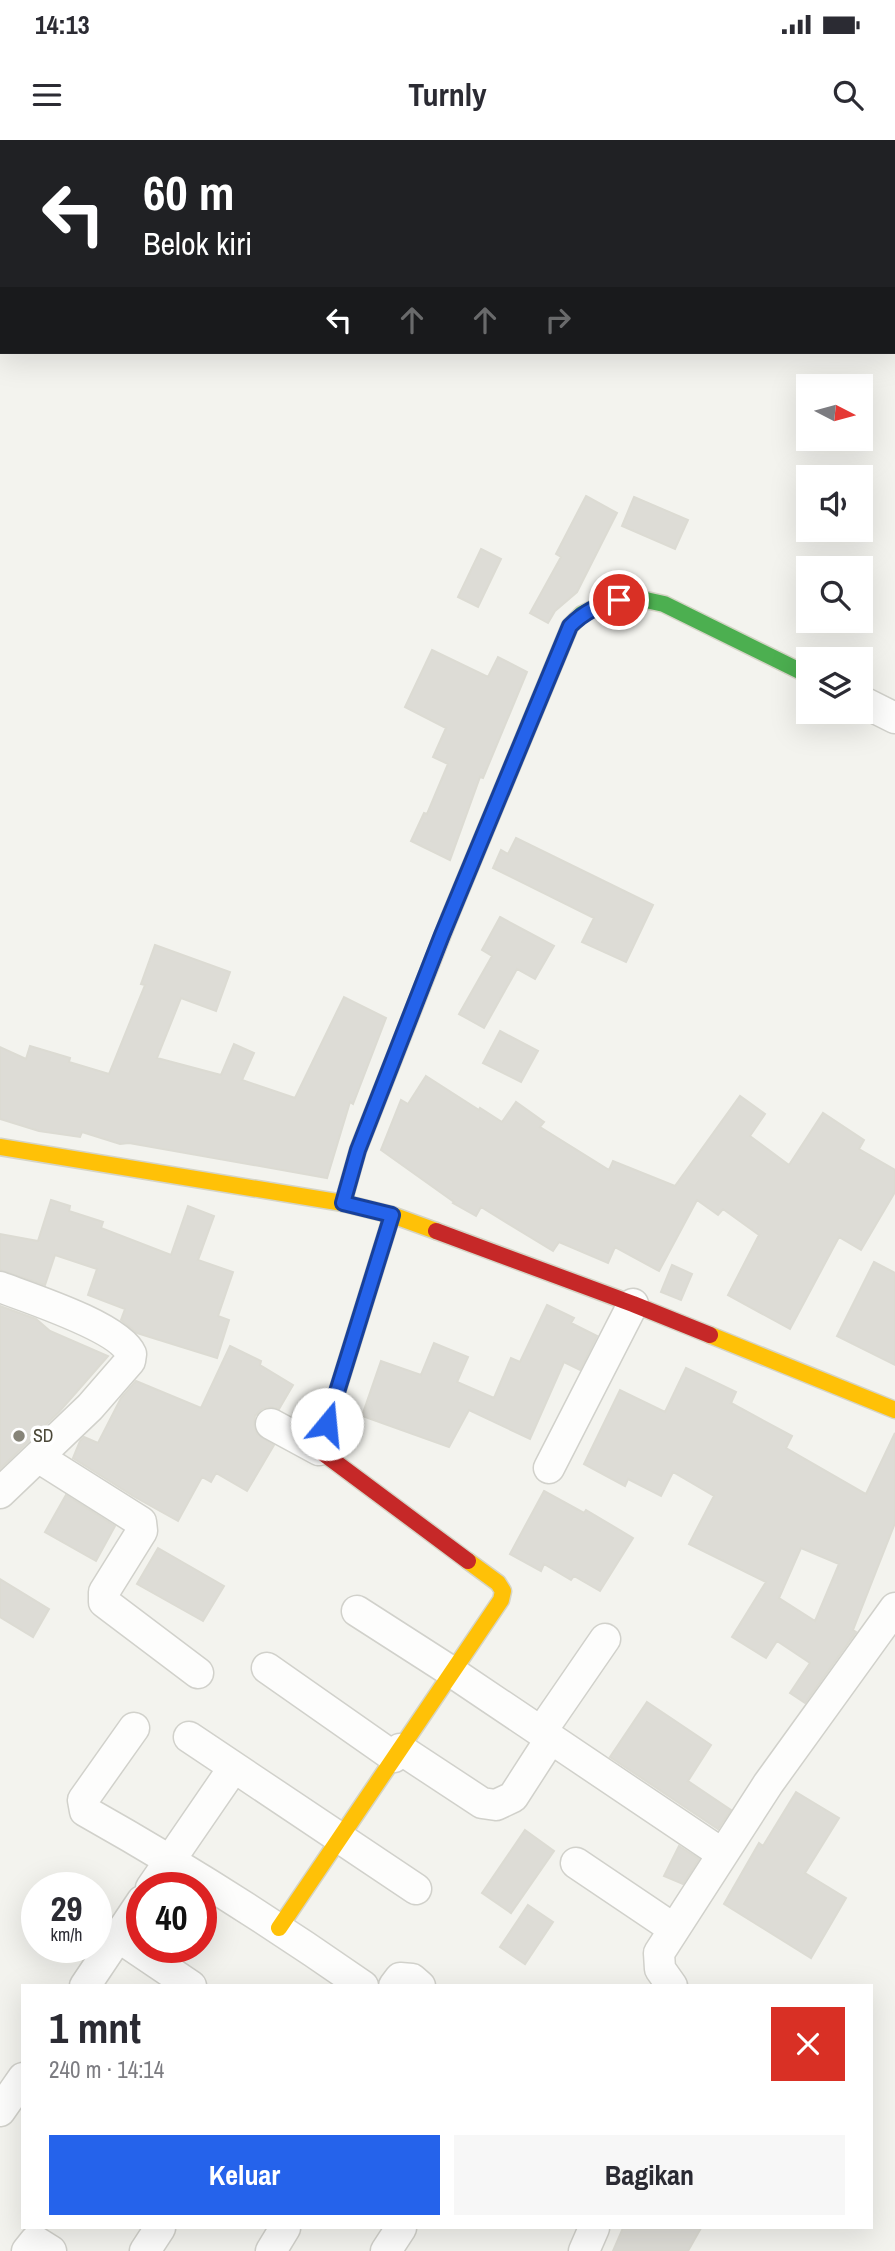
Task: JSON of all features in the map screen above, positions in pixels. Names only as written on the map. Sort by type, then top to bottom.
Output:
[{"type":"street","points":[[343,1203],[358,1150],[407,1025],[570,626],[593,608],[632,597],[664,604],[796,669]]},
{"type":"street","points":[[873,707],[895,718]]},
{"type":"street","points":[[0,1147],[343,1203],[392,1215],[634,1304],[895,1410]]},
{"type":"street","points":[[319,1450],[392,1215]]},
{"type":"street","points":[[0,1287],[77,1317],[120,1338],[131,1353],[130,1361],[90,1407],[0,1493]]},
{"type":"street","points":[[549,1468],[634,1304]]},
{"type":"street","points":[[271,1424],[319,1450],[498,1583],[503,1591],[501,1600],[279,1928]]},
{"type":"street","points":[[38,1457],[141,1522],[142,1531],[104,1592],[104,1602],[198,1673]]},
{"type":"street","points":[[671,1984],[660,1969],[659,1953],[768,1784],[895,1608]]},
{"type":"street","points":[[357,1611],[453,1672],[721,1853]]},
{"type":"street","points":[[267,1668],[397,1753],[482,1803],[496,1805],[513,1797],[546,1735],[605,1639]]},
{"type":"street","points":[[134,1728],[83,1800],[85,1811],[171,1859],[360,1984]]},
{"type":"street","points":[[189,1737],[416,1889]]},
{"type":"street","points":[[162,1872],[234,1767]]},
{"type":"street","points":[[576,1863],[674,1929]]},
{"type":"street","points":[[86,1984],[126,1923]]},
{"type":"street","points":[[117,1936],[188,1984]]},
{"type":"street","points":[[396,1984],[400,1978],[412,1979],[418,1984]]},
{"type":"street","points":[[0,2110],[21,2081]]},
{"type":"street","points":[[145,2251],[159,2229]]},
{"type":"street","points":[[386,2251],[400,2229]]},
{"type":"street","points":[[584,2251],[594,2229]]},
{"type":"building","points":[[586,496],[617,513],[577,592],[555,611],[548,623],[530,613],[561,557],[556,554]]},
{"type":"building","points":[[634,497],[688,520],[675,549],[622,526]]},
{"type":"building","points":[[481,549],[501,559],[478,607],[458,597]]},
{"type":"building","points":[[432,650],[488,677],[498,657],[527,672],[483,778],[480,777],[450,860],[411,841],[424,813],[427,814],[448,764],[433,757],[446,728],[405,707]]},
{"type":"building","points":[[516,838],[653,905],[626,962],[582,942],[594,918],[493,868],[501,850],[508,854]]},
{"type":"building","points":[[500,917],[554,946],[535,979],[517,969],[484,1028],[459,1014],[492,956],[482,950]]},
{"type":"building","points":[[155,945],[230,972],[216,1011],[181,998],[157,1058],[221,1075],[234,1044],[254,1053],[242,1080],[295,1098],[344,997],[386,1018],[353,1104],[350,1102],[327,1178],[129,1143],[120,1144],[82,1132],[80,1137],[39,1131],[0,1119],[0,1047],[26,1059],[30,1046],[109,1074],[145,985],[141,984]]},
{"type":"building","points":[[500,1031],[538,1051],[521,1082],[483,1063]]},
{"type":"building","points":[[426,1076],[502,1122],[516,1102],[544,1122],[540,1127],[609,1170],[613,1161],[675,1186],[740,1096],[765,1114],[750,1136],[789,1165],[823,1113],[864,1140],[859,1149],[895,1170],[895,1192],[861,1250],[839,1237],[790,1329],[728,1295],[759,1235],[723,1209],[718,1215],[697,1200],[659,1271],[615,1247],[608,1263],[559,1242],[553,1251],[481,1207],[476,1216],[453,1203],[381,1150],[401,1100],[408,1104]]},
{"type":"building","points":[[51,1200],[70,1206],[69,1211],[103,1222],[101,1228],[171,1255],[188,1206],[214,1216],[198,1260],[233,1272],[218,1316],[229,1320],[217,1358],[137,1333],[121,1320],[125,1309],[88,1295],[97,1269],[55,1255],[45,1285],[0,1270],[0,1234],[38,1241]]},
{"type":"building","points":[[874,1262],[895,1273],[895,1365],[837,1336]]},
{"type":"building","points":[[672,1265],[692,1274],[681,1300],[661,1292]]},
{"type":"building","points":[[547,1305],[574,1318],[571,1323],[597,1336],[580,1370],[564,1362],[530,1439],[469,1410],[449,1447],[362,1416],[381,1361],[421,1375],[434,1343],[468,1357],[457,1382],[494,1398],[511,1358],[520,1362]]},
{"type":"building","name":"SD","points":[[0,1306],[36,1319],[50,1331],[108,1356],[59,1412],[0,1469]]},
{"type":"building","points":[[230,1346],[261,1361],[260,1365],[293,1385],[279,1409],[262,1409],[255,1416],[257,1434],[274,1445],[247,1491],[216,1473],[211,1482],[202,1477],[178,1521],[73,1458],[84,1437],[98,1443],[121,1398],[136,1381],[201,1408]]},
{"type":"building","points":[[686,1368],[736,1392],[731,1403],[792,1436],[786,1448],[866,1494],[895,1433],[895,1523],[853,1630],[856,1632],[805,1703],[790,1693],[810,1663],[777,1641],[766,1658],[732,1637],[766,1582],[689,1544],[714,1496],[673,1472],[661,1496],[628,1479],[625,1486],[584,1464],[620,1390],[665,1412]],"holes":[[[801,1548],[839,1564],[815,1621],[779,1598]]]},
{"type":"building","points":[[544,1491],[584,1513],[586,1510],[633,1538],[600,1591],[574,1576],[571,1580],[544,1564],[541,1571],[510,1554]]},
{"type":"building","points":[[66,1495],[115,1526],[96,1561],[45,1532]]},
{"type":"building","points":[[158,1548],[224,1586],[203,1621],[137,1584]]},
{"type":"building","points":[[0,1579],[49,1609],[33,1637],[0,1617]]},
{"type":"building","points":[[647,1702],[711,1745],[688,1781],[731,1810],[718,1829],[610,1757]]},
{"type":"building","points":[[796,1792],[839,1818],[805,1873],[846,1898],[811,1958],[724,1904],[759,1843],[763,1846]]},
{"type":"building","points":[[525,1830],[554,1851],[511,1913],[482,1893]]},
{"type":"building","points":[[679,1846],[699,1859],[683,1884],[664,1876]]},
{"type":"building","points":[[528,1905],[553,1922],[525,1964],[500,1947]]},
{"type":"building","points":[[623,2229],[700,2229],[688,2251],[613,2251]]},
{"type":"traffic: fast","points":[[450,916],[570,626],[582,614],[605,603],[632,597],[664,604],[796,669]]},
{"type":"traffic: slow","points":[[0,1147],[343,1203],[392,1215],[436,1231]]},
{"type":"traffic: slow","points":[[710,1335],[895,1410]]},
{"type":"traffic: slow","points":[[279,1928],[501,1600],[503,1591],[498,1583],[468,1561]]},
{"type":"traffic: jam","points":[[343,1203],[358,1150],[450,916]]},
{"type":"traffic: jam","points":[[392,1215],[319,1450],[468,1561]]},
{"type":"traffic: jam","points":[[436,1231],[710,1335]]},
{"type":"place","name":"SD","points":[[19,1436]]},
{"type":"route","points":[[327,1424],[392,1215],[343,1203],[358,1150],[442,935],[570,626],[582,614],[605,603],[619,600]]}]
